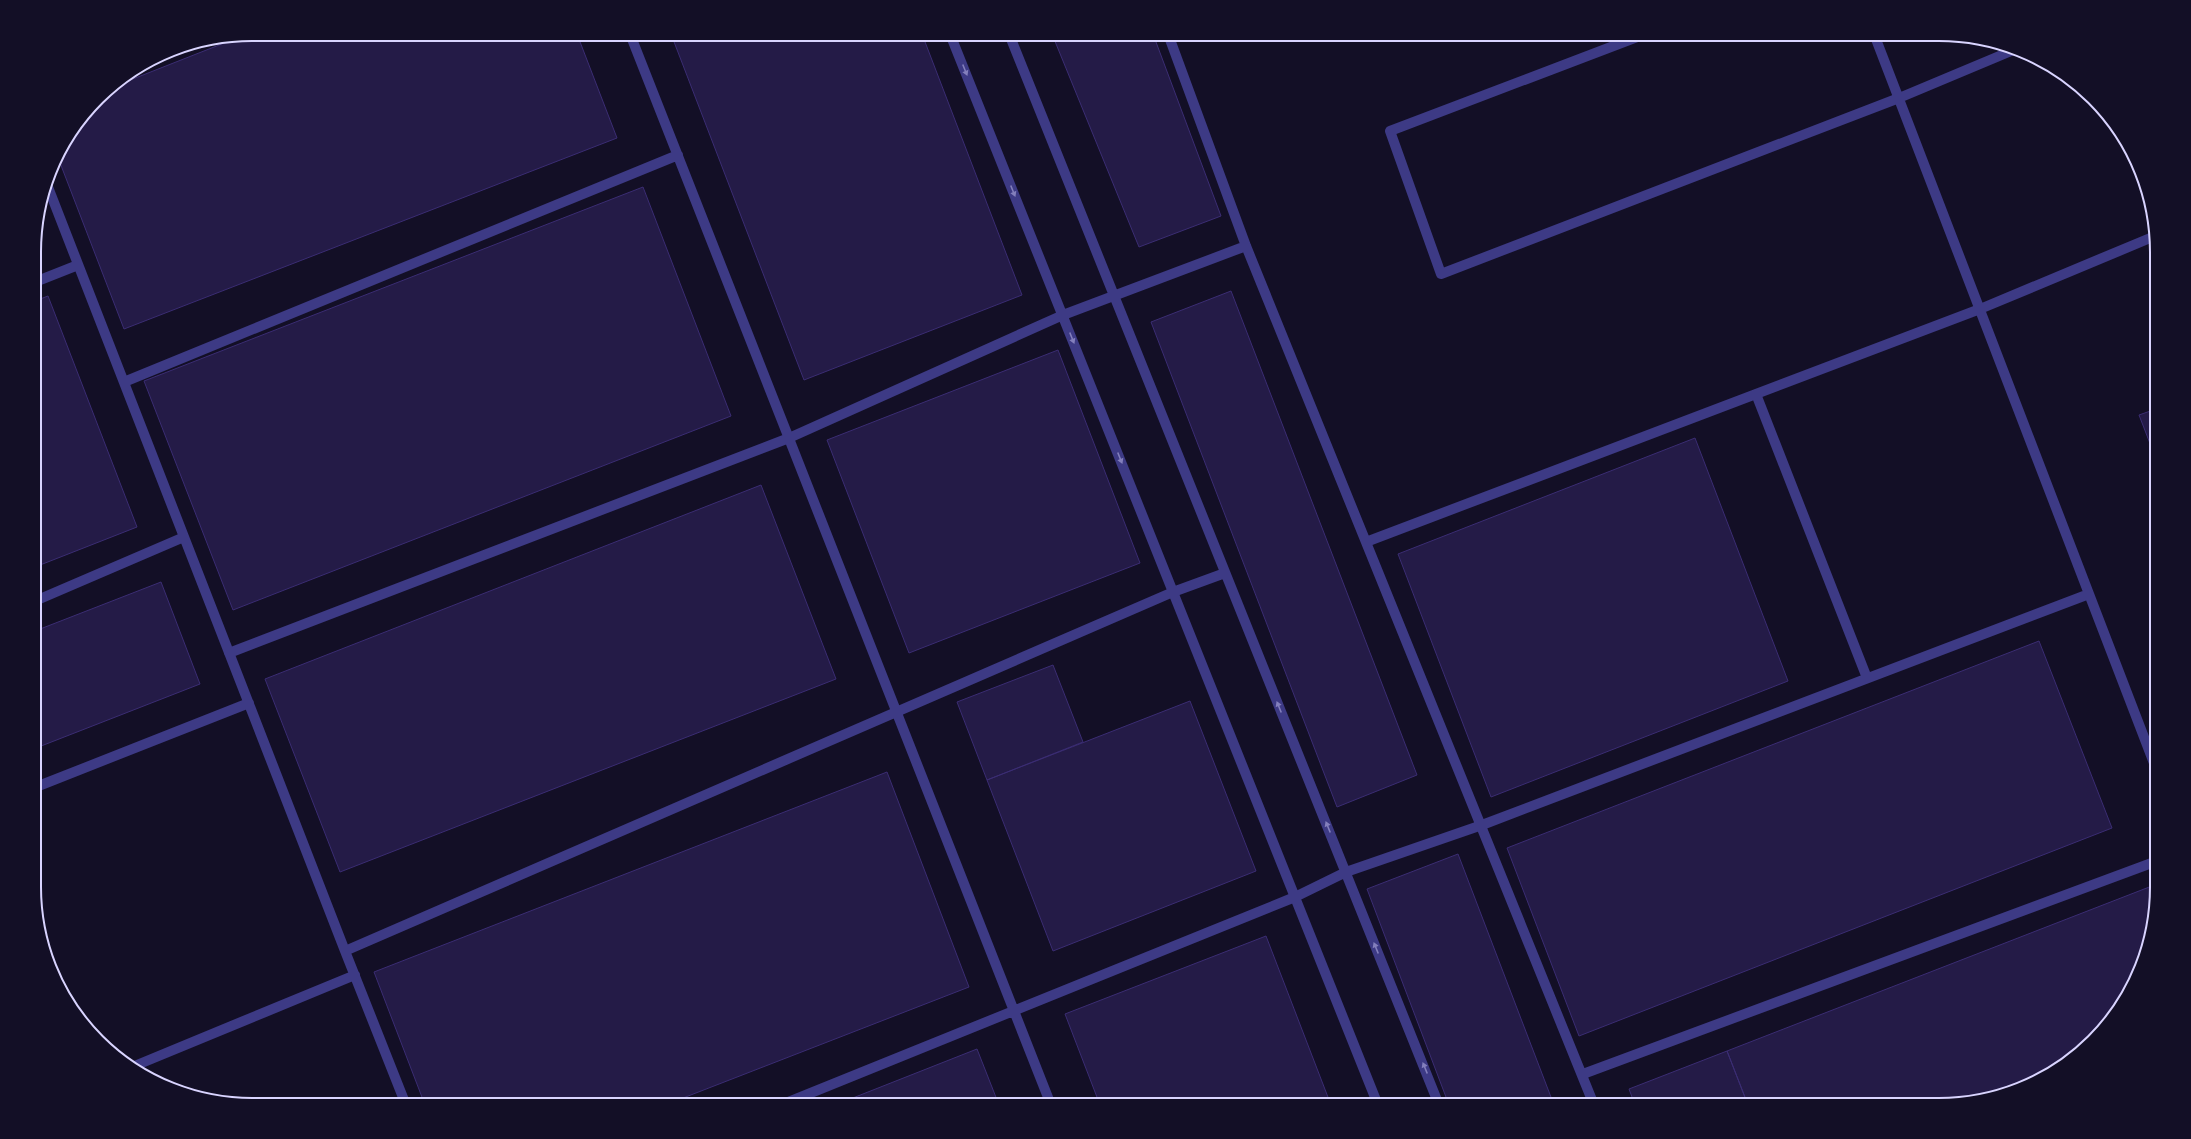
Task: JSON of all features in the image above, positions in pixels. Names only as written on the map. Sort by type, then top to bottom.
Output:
[{"type":"street","points":[[633,41],[1048,1098]]},
{"type":"street","points":[[953,41],[1375,1098]]},
{"type":"street","points":[[1012,41],[1436,1098]]},
{"type":"street","points":[[1171,41],[1246,246],[1592,1098]]},
{"type":"street","points":[[1627,41],[1390,131],[1441,274],[1899,98],[2008,52]]},
{"type":"street","points":[[1877,41],[2150,753]]},
{"type":"street","points":[[124,382],[678,155]]},
{"type":"street","points":[[50,192],[403,1098]]},
{"type":"street","points":[[1366,542],[1980,309],[2150,238]]},
{"type":"street","points":[[229,653],[789,438],[1063,315],[1246,246]]},
{"type":"street","points":[[41,280],[78,265]]},
{"type":"street","points":[[1756,394],[1867,678]]},
{"type":"street","points":[[41,598],[184,537]]},
{"type":"street","points":[[345,951],[1173,592],[1225,573]]},
{"type":"street","points":[[799,1098],[1295,897],[1346,872],[1482,825],[2088,594]]},
{"type":"street","points":[[41,785],[249,704]]},
{"type":"street","points":[[1583,1074],[2150,864]]},
{"type":"street","points":[[138,1064],[354,975]]},
{"type":"building","points":[[239,41],[580,41],[617,138],[124,329],[61,164],[69,147],[93,113],[113,93],[132,80],[224,43]]},
{"type":"building","points":[[674,41],[925,41],[1022,295],[804,380]]},
{"type":"building","points":[[1055,41],[1156,41],[1221,216],[1139,247]]},
{"type":"building","points":[[643,187],[731,416],[233,610],[144,381]]},
{"type":"building","points":[[1231,291],[1417,775],[1337,807],[1151,322]]},
{"type":"building","points":[[48,296],[137,527],[41,565],[41,299]]},
{"type":"building","points":[[1058,350],[1140,563],[909,653],[827,440]]},
{"type":"building","points":[[2150,411],[2150,443],[2139,415]]},
{"type":"building","points":[[1695,438],[1788,681],[1491,797],[1398,554]]},
{"type":"building","points":[[761,485],[836,679],[340,872],[265,679]]},
{"type":"building","points":[[161,582],[200,684],[41,746],[41,629]]},
{"type":"building","points":[[2039,641],[2112,828],[1579,1036],[1507,848]]},
{"type":"building","points":[[1053,665],[1083,742],[987,780],[957,702]]},
{"type":"building","points":[[1190,701],[1256,871],[1053,951],[987,780]]},
{"type":"building","points":[[887,772],[969,987],[683,1098],[422,1098],[374,972]]},
{"type":"building","points":[[1458,854],[1551,1098],[1446,1098],[1367,889]]},
{"type":"building","points":[[2150,887],[2150,900],[2146,928],[2139,955],[2122,992],[2114,1004],[2098,1026],[2078,1046],[2044,1070],[2007,1087],[1980,1094],[1952,1098],[1745,1098],[1727,1051]]},
{"type":"building","points":[[1266,936],[1328,1098],[1097,1098],[1065,1014]]},
{"type":"building","points":[[977,1049],[996,1098],[853,1098]]},
{"type":"building","points":[[1727,1051],[1745,1098],[1632,1098],[1629,1089]]}]
